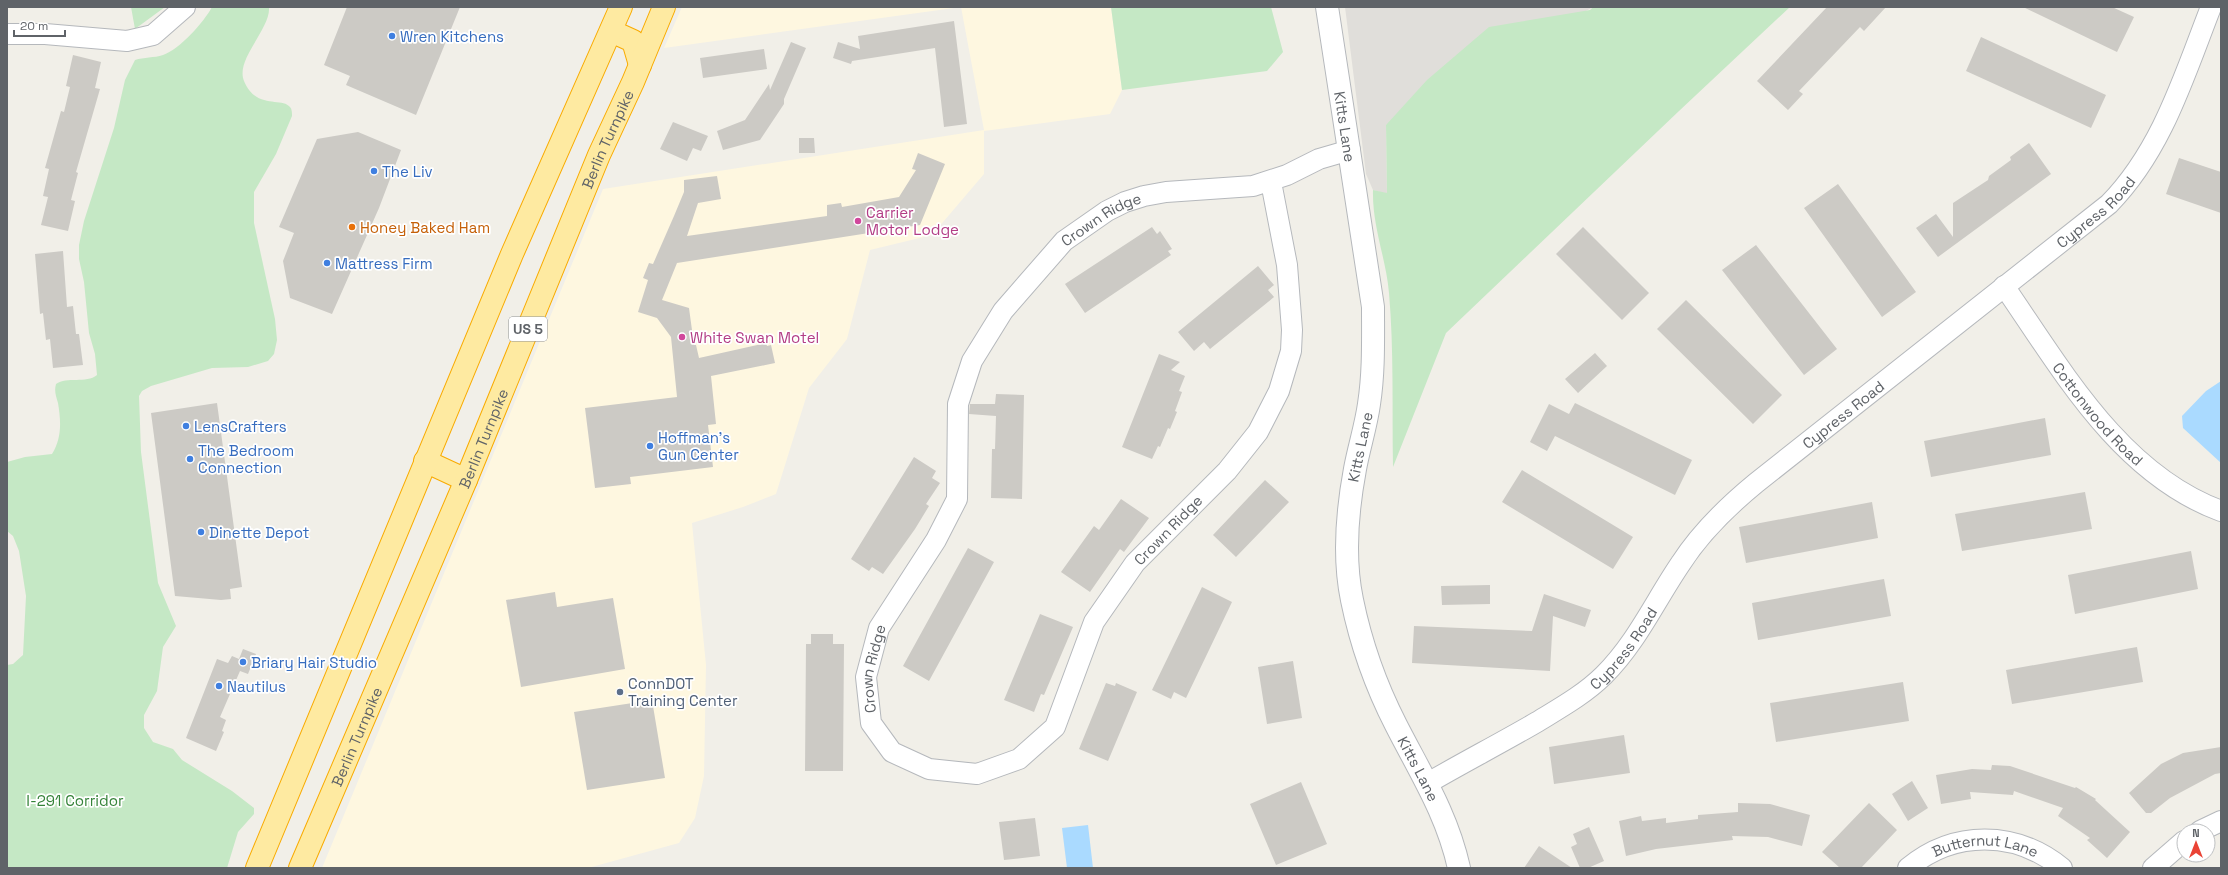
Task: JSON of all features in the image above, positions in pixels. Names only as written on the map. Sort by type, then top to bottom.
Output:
[{"type":"highway","name":"US 5","points":[[257,868],[523,228],[621,7]]},
{"type":"highway","name":"Berlin Turnpike","points":[[300,868],[466,480],[597,160],[640,65],[664,7]]},
{"type":"highway","points":[[611,31],[632,41],[640,65]]},
{"type":"highway","points":[[425,461],[466,480]]},
{"type":"street","points":[[7,34],[45,34],[127,41],[153,35],[185,7]]},
{"type":"street","name":"Kitts Lane","points":[[1327,7],[1369,276],[1373,339],[1369,403],[1355,467],[1346,532],[1351,598],[1359,632],[1377,682],[1396,725],[1443,813],[1459,868]]},
{"type":"street","name":"Cypress Road","points":[[1428,783],[1553,712],[1580,695],[1604,676],[1625,652],[1644,626],[1681,562],[1702,535],[1724,512],[1756,483],[2109,204],[2128,186],[2142,165],[2166,122],[2211,7]]},
{"type":"street","name":"Crown Ridge","points":[[1271,182],[1287,265],[1292,330],[1291,351],[1279,391],[1258,432],[1227,470],[1135,563],[1094,622],[1056,727],[1019,759],[977,774],[929,770],[892,752],[871,723],[866,677],[879,628],[936,540],[957,499],[958,404],[972,361],[1003,311],[1064,241],[1113,208],[1144,196],[1193,190],[1241,188],[1271,182],[1319,159],[1350,150]]},
{"type":"street","name":"Cottonwood Road","points":[[2004,286],[2085,402],[2121,443],[2140,461],[2180,492],[2202,504],[2221,511]]},
{"type":"street","name":"Butternut Lane","points":[[1908,868],[1920,858],[1939,848],[1984,839],[2004,840],[2024,845],[2042,854],[2062,868]]},
{"type":"street","points":[[2153,868],[2176,848]]},
{"type":"shaded area","points":[[682,7],[961,7],[664,48]]},
{"type":"shaded area","points":[[961,7],[1111,7],[1122,90],[1110,114],[984,131],[984,174],[932,235],[870,250],[847,339],[809,388],[776,494],[743,507],[692,523],[706,665],[704,776],[695,818],[679,843],[588,868],[322,868],[603,189],[984,130]]},
{"type":"shaded area","points":[[1345,7],[1593,7],[1386,125],[1387,194],[1373,190],[1366,174]]},
{"type":"green space","points":[[131,7],[165,7],[135,29]]},
{"type":"green space","name":"I-291 Corridor","points":[[212,7],[269,7],[265,25],[244,63],[244,81],[249,90],[255,96],[268,101],[286,104],[292,111],[292,116],[276,154],[254,192],[254,223],[275,319],[277,340],[274,354],[268,361],[248,367],[212,368],[151,386],[142,391],[139,396],[141,452],[158,583],[176,626],[163,647],[157,691],[144,715],[144,728],[153,742],[173,749],[182,760],[232,791],[254,808],[254,814],[238,832],[227,868],[7,868],[7,665],[13,664],[23,655],[26,596],[19,551],[13,536],[7,531],[7,462],[25,457],[52,454],[58,442],[60,429],[59,410],[55,391],[56,384],[66,380],[93,378],[97,375],[95,354],[89,333],[84,282],[79,259],[79,245],[84,221],[114,128],[125,80],[135,60],[163,55],[176,48],[197,27]]},
{"type":"green space","points":[[1111,7],[1271,7],[1283,52],[1267,71],[1122,90]]},
{"type":"green space","points":[[1593,7],[1790,7],[1446,333],[1393,467],[1391,314],[1385,267],[1373,203],[1373,190],[1387,193],[1386,125],[1427,80],[1489,27],[1590,10]]},
{"type":"water","points":[[2221,381],[2221,463],[2183,428],[2182,416],[2206,391]]},
{"type":"water","points":[[1088,825],[1093,868],[1067,868],[1062,828]]},
{"type":"building","name":"Wren Kitchens","points":[[347,7],[460,7],[416,115],[346,85],[350,76],[324,65]]},
{"type":"building","points":[[1827,7],[1886,7],[1864,31],[1860,27],[1799,91],[1803,94],[1788,110],[1757,81]]},
{"type":"building","points":[[2023,7],[2112,7],[2134,17],[2117,52]]},
{"type":"building","points":[[954,21],[967,124],[944,127],[935,48],[852,61],[851,64],[833,58],[838,42],[860,49],[858,36]]},
{"type":"building","points":[[1981,37],[2106,95],[2091,128],[1966,71]]},
{"type":"building","points":[[791,42],[806,48],[784,99],[784,104],[760,140],[723,150],[717,131],[745,120],[769,84],[770,90]]},
{"type":"building","points":[[764,49],[767,69],[703,78],[700,58]]},
{"type":"building","points":[[73,55],[101,62],[95,88],[100,89],[76,172],[78,173],[71,200],[75,201],[68,231],[41,225],[48,197],[43,196],[49,169],[45,168],[61,111],[64,112],[70,87],[66,86]]},
{"type":"building","points":[[673,122],[708,136],[701,151],[693,148],[687,161],[660,149]]},
{"type":"building","points":[[358,132],[401,150],[379,208],[332,314],[290,298],[283,261],[294,233],[279,227],[317,139]]},
{"type":"building","points":[[799,138],[814,138],[815,153],[799,153]]},
{"type":"building","points":[[2029,143],[2051,174],[1938,257],[1916,228],[1936,214],[1953,237],[1953,203],[1988,180],[1989,176],[2011,160],[2010,157]]},
{"type":"building","points":[[918,153],[945,164],[920,225],[677,263],[662,300],[689,308],[694,345],[696,345],[699,358],[766,343],[767,346],[771,345],[775,363],[711,376],[716,424],[708,425],[713,467],[630,477],[631,484],[595,488],[585,408],[677,397],[671,337],[657,318],[638,312],[648,280],[643,278],[649,263],[653,264],[674,216],[684,192],[684,180],[717,176],[721,199],[698,203],[687,236],[827,216],[827,205],[841,203],[842,207],[899,197],[916,170],[912,169]]},
{"type":"building","points":[[2179,158],[2221,172],[2221,213],[2166,194]]},
{"type":"building","points":[[1838,184],[1916,292],[1882,317],[1804,208]]},
{"type":"building","points":[[1152,227],[1157,234],[1160,231],[1172,249],[1168,251],[1171,255],[1085,313],[1065,284]]},
{"type":"building","points":[[1583,227],[1649,293],[1622,320],[1556,254]]},
{"type":"building","points":[[1756,245],[1837,349],[1804,375],[1722,270]]},
{"type":"building","points":[[63,251],[67,307],[73,306],[76,334],[79,334],[83,365],[53,368],[50,339],[46,340],[43,313],[40,314],[35,254]]},
{"type":"building","points":[[1258,266],[1274,285],[1268,290],[1274,297],[1210,349],[1204,342],[1194,351],[1178,332]]},
{"type":"building","points":[[1686,300],[1782,395],[1753,424],[1657,329]]},
{"type":"building","points":[[1595,353],[1607,366],[1578,393],[1565,379]]},
{"type":"building","points":[[1159,354],[1180,362],[1171,370],[1185,376],[1179,391],[1182,392],[1175,411],[1177,412],[1170,429],[1168,428],[1160,447],[1158,446],[1152,459],[1122,447]]},
{"type":"building","points":[[996,394],[1024,395],[1022,499],[991,498],[992,449],[995,449],[996,416],[969,414],[970,404],[995,404]]},
{"type":"building","points":[[217,403],[242,587],[230,589],[231,599],[221,600],[175,596],[151,413]]},
{"type":"building","points":[[1575,403],[1692,460],[1675,495],[1555,436],[1547,451],[1530,442],[1549,404],[1569,414]]},
{"type":"building","points":[[2045,418],[2051,455],[1931,477],[1924,441]]},
{"type":"building","points":[[914,457],[936,471],[932,478],[940,483],[926,504],[929,506],[915,529],[883,574],[872,567],[869,571],[851,559]]},
{"type":"building","points":[[1522,470],[1633,537],[1613,569],[1502,502]]},
{"type":"building","points":[[1265,480],[1289,502],[1236,557],[1213,535]]},
{"type":"building","points":[[2085,492],[2092,529],[1962,551],[1955,514]]},
{"type":"building","points":[[1121,499],[1149,518],[1124,552],[1120,549],[1090,592],[1061,572],[1094,526],[1099,530]]},
{"type":"building","points":[[1872,502],[1878,538],[1746,563],[1739,527]]},
{"type":"building","points":[[968,548],[994,562],[929,681],[903,666]]},
{"type":"building","points":[[2191,551],[2198,589],[2075,614],[2068,575]]},
{"type":"building","points":[[1884,579],[1891,616],[1758,640],[1752,603]]},
{"type":"building","points":[[1490,585],[1490,604],[1442,605],[1441,586]]},
{"type":"building","points":[[1202,587],[1232,602],[1186,698],[1174,692],[1171,699],[1152,690]]},
{"type":"building","points":[[555,592],[557,607],[613,598],[625,669],[521,687],[506,600]]},
{"type":"building","points":[[1544,594],[1591,610],[1585,627],[1553,616],[1550,671],[1412,663],[1414,626],[1532,631]]},
{"type":"building","points":[[1040,614],[1073,627],[1044,695],[1041,694],[1034,712],[1004,700]]},
{"type":"building","points":[[811,634],[833,634],[833,644],[844,644],[843,771],[805,771],[806,644],[811,644]]},
{"type":"building","points":[[2137,647],[2143,682],[2012,704],[2006,670]]},
{"type":"building","points":[[243,649],[256,654],[248,674],[240,671],[220,717],[226,720],[222,731],[224,732],[216,751],[186,738],[217,659],[228,663],[232,656],[239,659]]},
{"type":"building","points":[[1293,661],[1302,718],[1267,724],[1258,667]]},
{"type":"building","points":[[1903,682],[1909,721],[1776,742],[1770,703]]},
{"type":"building","points":[[1106,683],[1115,686],[1116,683],[1137,692],[1108,761],[1079,749]]},
{"type":"building","points":[[652,700],[665,778],[587,790],[574,712]]},
{"type":"building","points":[[1624,735],[1630,773],[1554,784],[1549,747]]},
{"type":"building","points":[[2221,747],[2221,773],[2215,774],[2170,798],[2151,813],[2146,813],[2129,793],[2161,764],[2183,753]]},
{"type":"building","points":[[1992,765],[2010,766],[2075,788],[2076,787],[2096,799],[2095,800],[2130,832],[2107,858],[2087,840],[2090,838],[2058,816],[2063,808],[2014,791],[2013,795],[1970,792],[1971,799],[1941,804],[1936,775],[1972,769],[1991,770]]},
{"type":"building","points":[[1912,781],[1928,808],[1908,821],[1892,794]]},
{"type":"building","points":[[1301,782],[1327,844],[1276,865],[1250,804]]},
{"type":"building","points":[[1738,803],[1770,804],[1810,815],[1802,846],[1768,837],[1732,836],[1733,840],[1656,849],[1626,856],[1619,821],[1641,816],[1642,821],[1666,818],[1666,823],[1698,819],[1698,815],[1738,812]]},
{"type":"building","points":[[1869,803],[1897,830],[1861,868],[1840,868],[1822,852]]},
{"type":"building","points":[[1035,818],[1040,856],[1004,860],[999,822]]},
{"type":"building","points":[[1589,827],[1604,861],[1588,868],[1580,868],[1571,847],[1577,844],[1573,834]]},
{"type":"building","points":[[1539,846],[1572,868],[1524,868]]},
{"type":"place","name":"Wren Kitchens","points":[[392,36]]},
{"type":"place","name":"The Liv","points":[[374,171]]},
{"type":"place","name":"Carrier Motor Lodge","points":[[858,221]]},
{"type":"place","name":"Honey Baked Ham","points":[[352,227]]},
{"type":"place","name":"Mattress Firm","points":[[327,263]]},
{"type":"place","name":"White Swan Motel","points":[[682,337]]},
{"type":"place","name":"LensCrafters","points":[[186,426]]},
{"type":"place","name":"Hoffman's Gun Center","points":[[650,446]]},
{"type":"place","name":"The Bedroom Connection","points":[[190,459]]},
{"type":"place","name":"Dinette Depot","points":[[201,532]]},
{"type":"place","name":"Briary Hair Studio","points":[[243,662]]},
{"type":"place","name":"Nautilus","points":[[219,686]]},
{"type":"place","name":"ConnDOT Training Center","points":[[620,692]]}]
